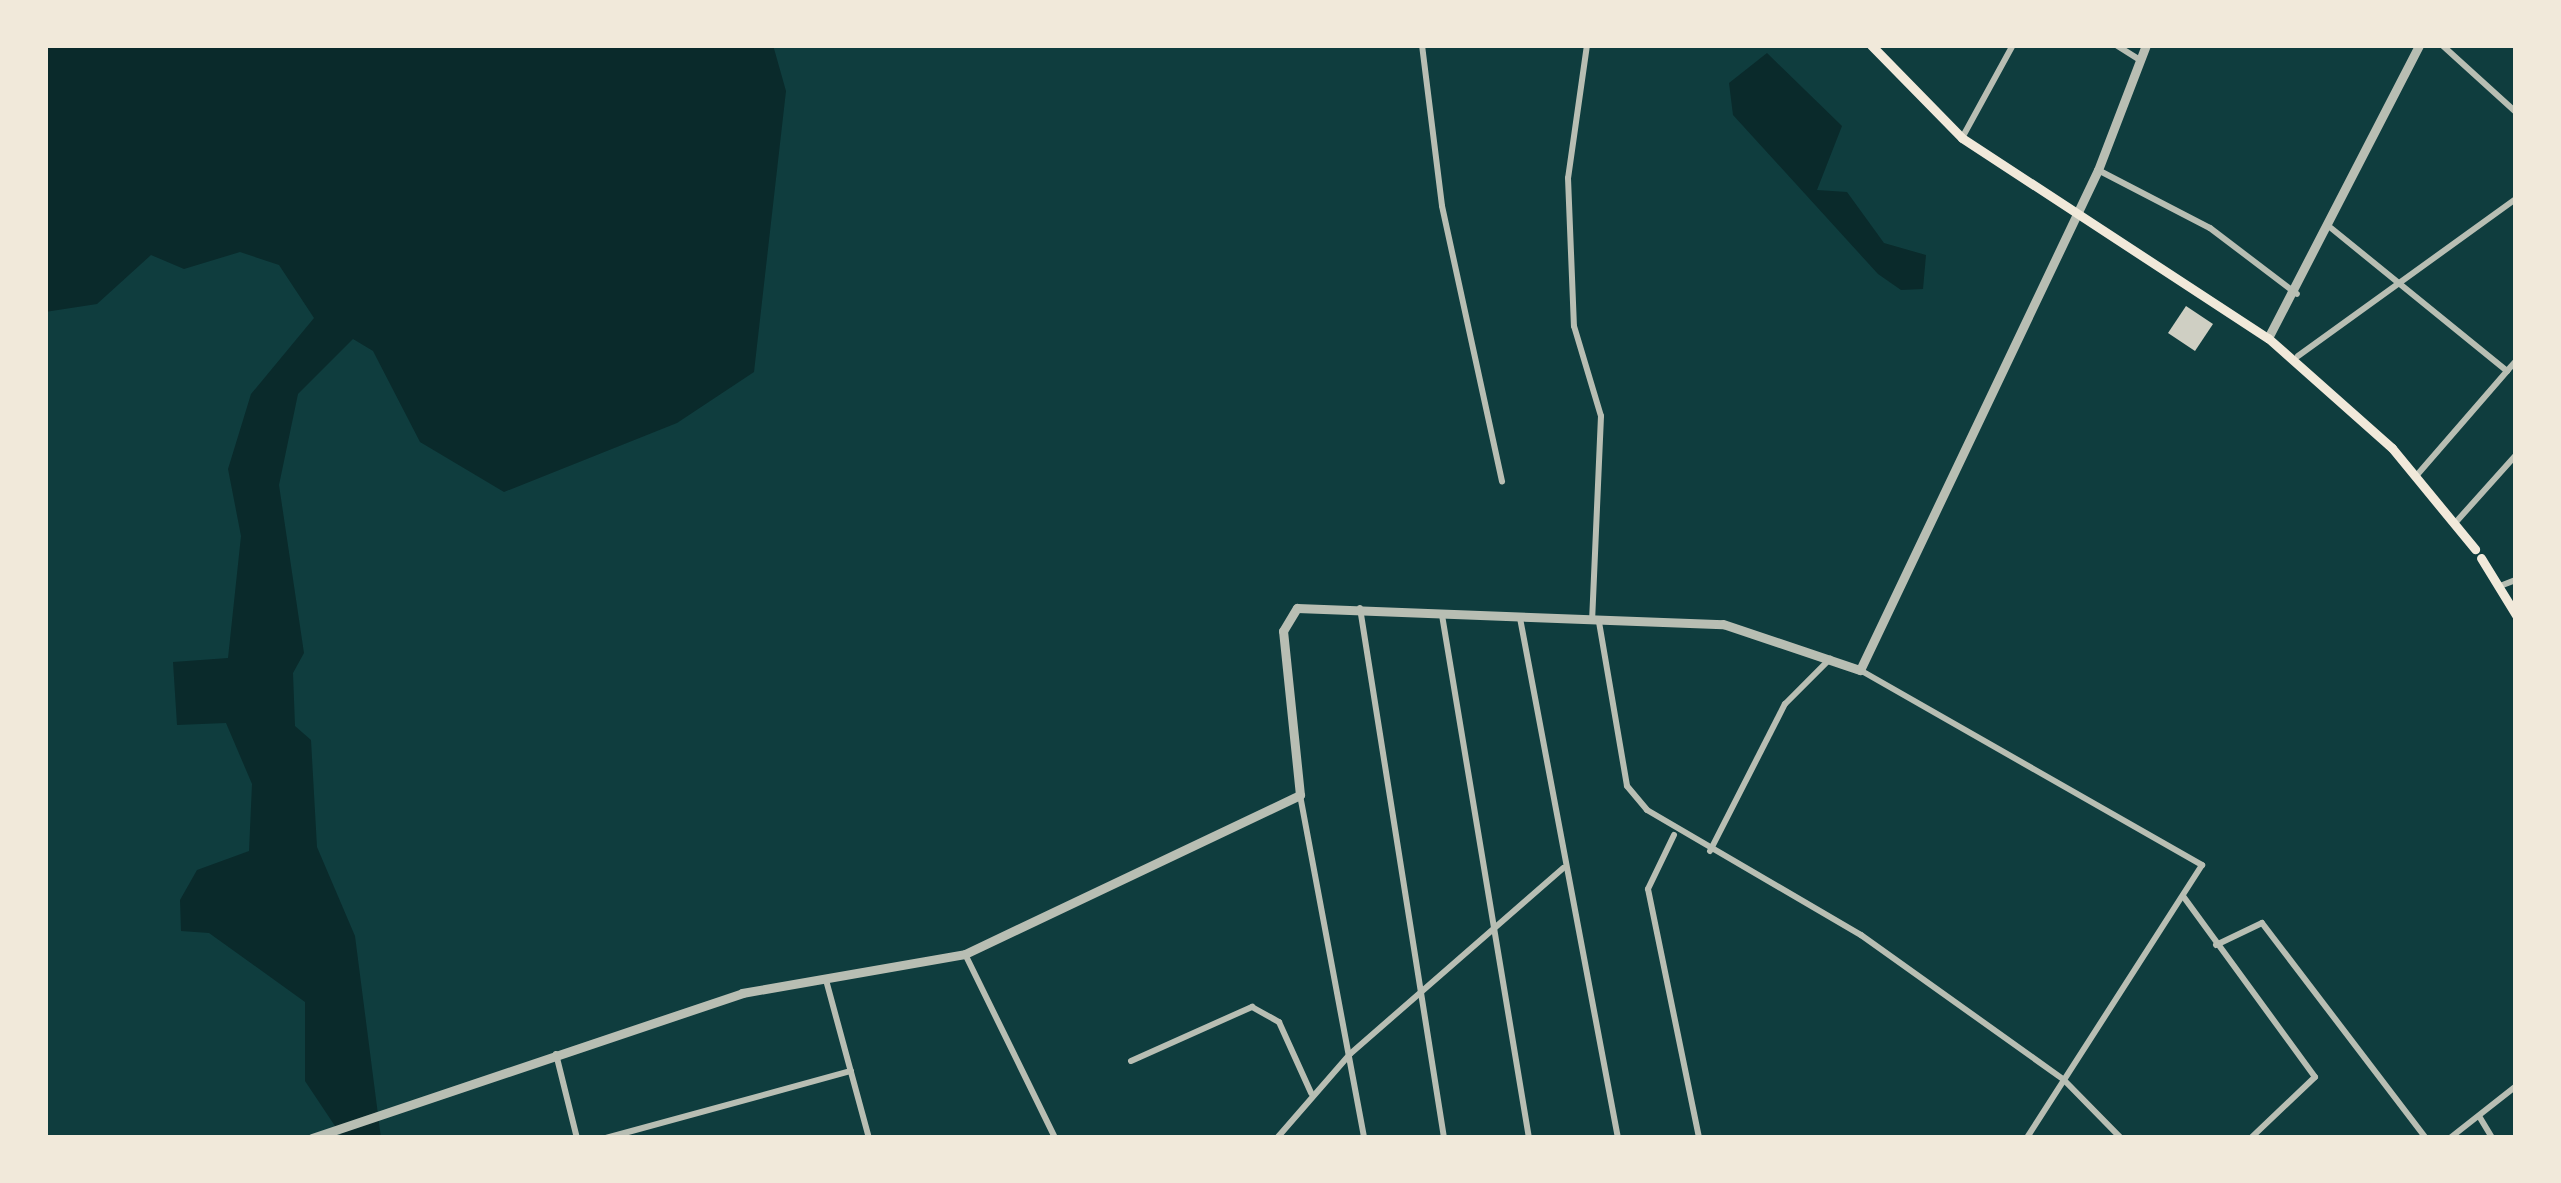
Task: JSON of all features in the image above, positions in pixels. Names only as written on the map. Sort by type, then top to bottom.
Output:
[{"type":"main road","points":[[1870,45],[1962,137],[2069,213],[2268,338],[2417,475],[2456,522],[2516,615]]},
{"type":"street","points":[[1422,45],[1442,206],[1502,482]]},
{"type":"street","points":[[1587,45],[1568,178],[1574,326],[1601,416],[1595,622],[1627,786],[1675,834],[1861,934],[2064,1080],[2121,1138]]},
{"type":"street","points":[[1962,137],[2013,45]]},
{"type":"street","points":[[2116,45],[2140,60]]},
{"type":"street","points":[[1860,670],[2069,213],[2098,170],[2146,45]]},
{"type":"street","points":[[2268,338],[2297,294],[2419,45]]},
{"type":"street","points":[[2442,45],[2516,112]]},
{"type":"street","points":[[2098,170],[2210,228],[2297,294]]},
{"type":"street","points":[[2298,356],[2516,199]]},
{"type":"street","points":[[2331,228],[2402,280],[2507,370]]},
{"type":"street","points":[[2417,475],[2516,361]]},
{"type":"street","points":[[2456,522],[2516,455]]},
{"type":"street","points":[[2500,586],[2516,580]]},
{"type":"street","points":[[1360,607],[1444,1138]]},
{"type":"street","points":[[1364,1138],[1300,795],[1285,616],[1360,607],[1595,622],[1723,624],[1860,670],[1963,738],[2138,820],[2202,865],[2027,1138]]},
{"type":"street","points":[[1442,613],[1529,1138]]},
{"type":"street","points":[[1520,618],[1563,868],[1618,1138]]},
{"type":"street","points":[[1709,851],[1786,704],[1831,658]]},
{"type":"street","points":[[312,1138],[555,1052],[742,993],[965,954],[1300,795]]},
{"type":"street","points":[[1675,834],[1648,889],[1699,1138]]},
{"type":"street","points":[[1277,1138],[1311,1093],[1350,1054],[1495,934],[1563,868]]},
{"type":"street","points":[[2183,896],[2314,1077],[2251,1138]]},
{"type":"street","points":[[2216,945],[2262,923],[2426,1138]]},
{"type":"street","points":[[965,954],[1055,1138]]},
{"type":"street","points":[[826,980],[868,1138]]},
{"type":"street","points":[[1131,1061],[1252,1007],[1280,1022],[1311,1093]]},
{"type":"street","points":[[555,1052],[577,1138]]},
{"type":"street","points":[[606,1138],[851,1071]]},
{"type":"street","points":[[2450,1138],[2516,1086]]},
{"type":"street","points":[[2479,1116],[2492,1138]]},
{"type":"water","points":[[45,45],[773,45],[786,91],[754,372],[677,423],[504,492],[420,442],[373,351],[353,339],[298,394],[279,485],[304,653],[293,673],[295,726],[311,740],[317,847],[355,936],[381,1138],[343,1138],[305,1081],[305,1002],[209,933],[181,931],[180,900],[197,870],[249,851],[252,784],[226,723],[177,725],[173,662],[228,658],[241,536],[228,469],[251,394],[314,318],[279,265],[240,252],[184,269],[151,255],[97,304],[45,312]]},
{"type":"water","points":[[1767,53],[1842,126],[1817,190],[1847,192],[1884,243],[1926,255],[1923,289],[1901,290],[1878,274],[1733,115],[1729,83]]},
{"type":"building","points":[[2186,306],[2213,324],[2195,351],[2168,333]]}]
